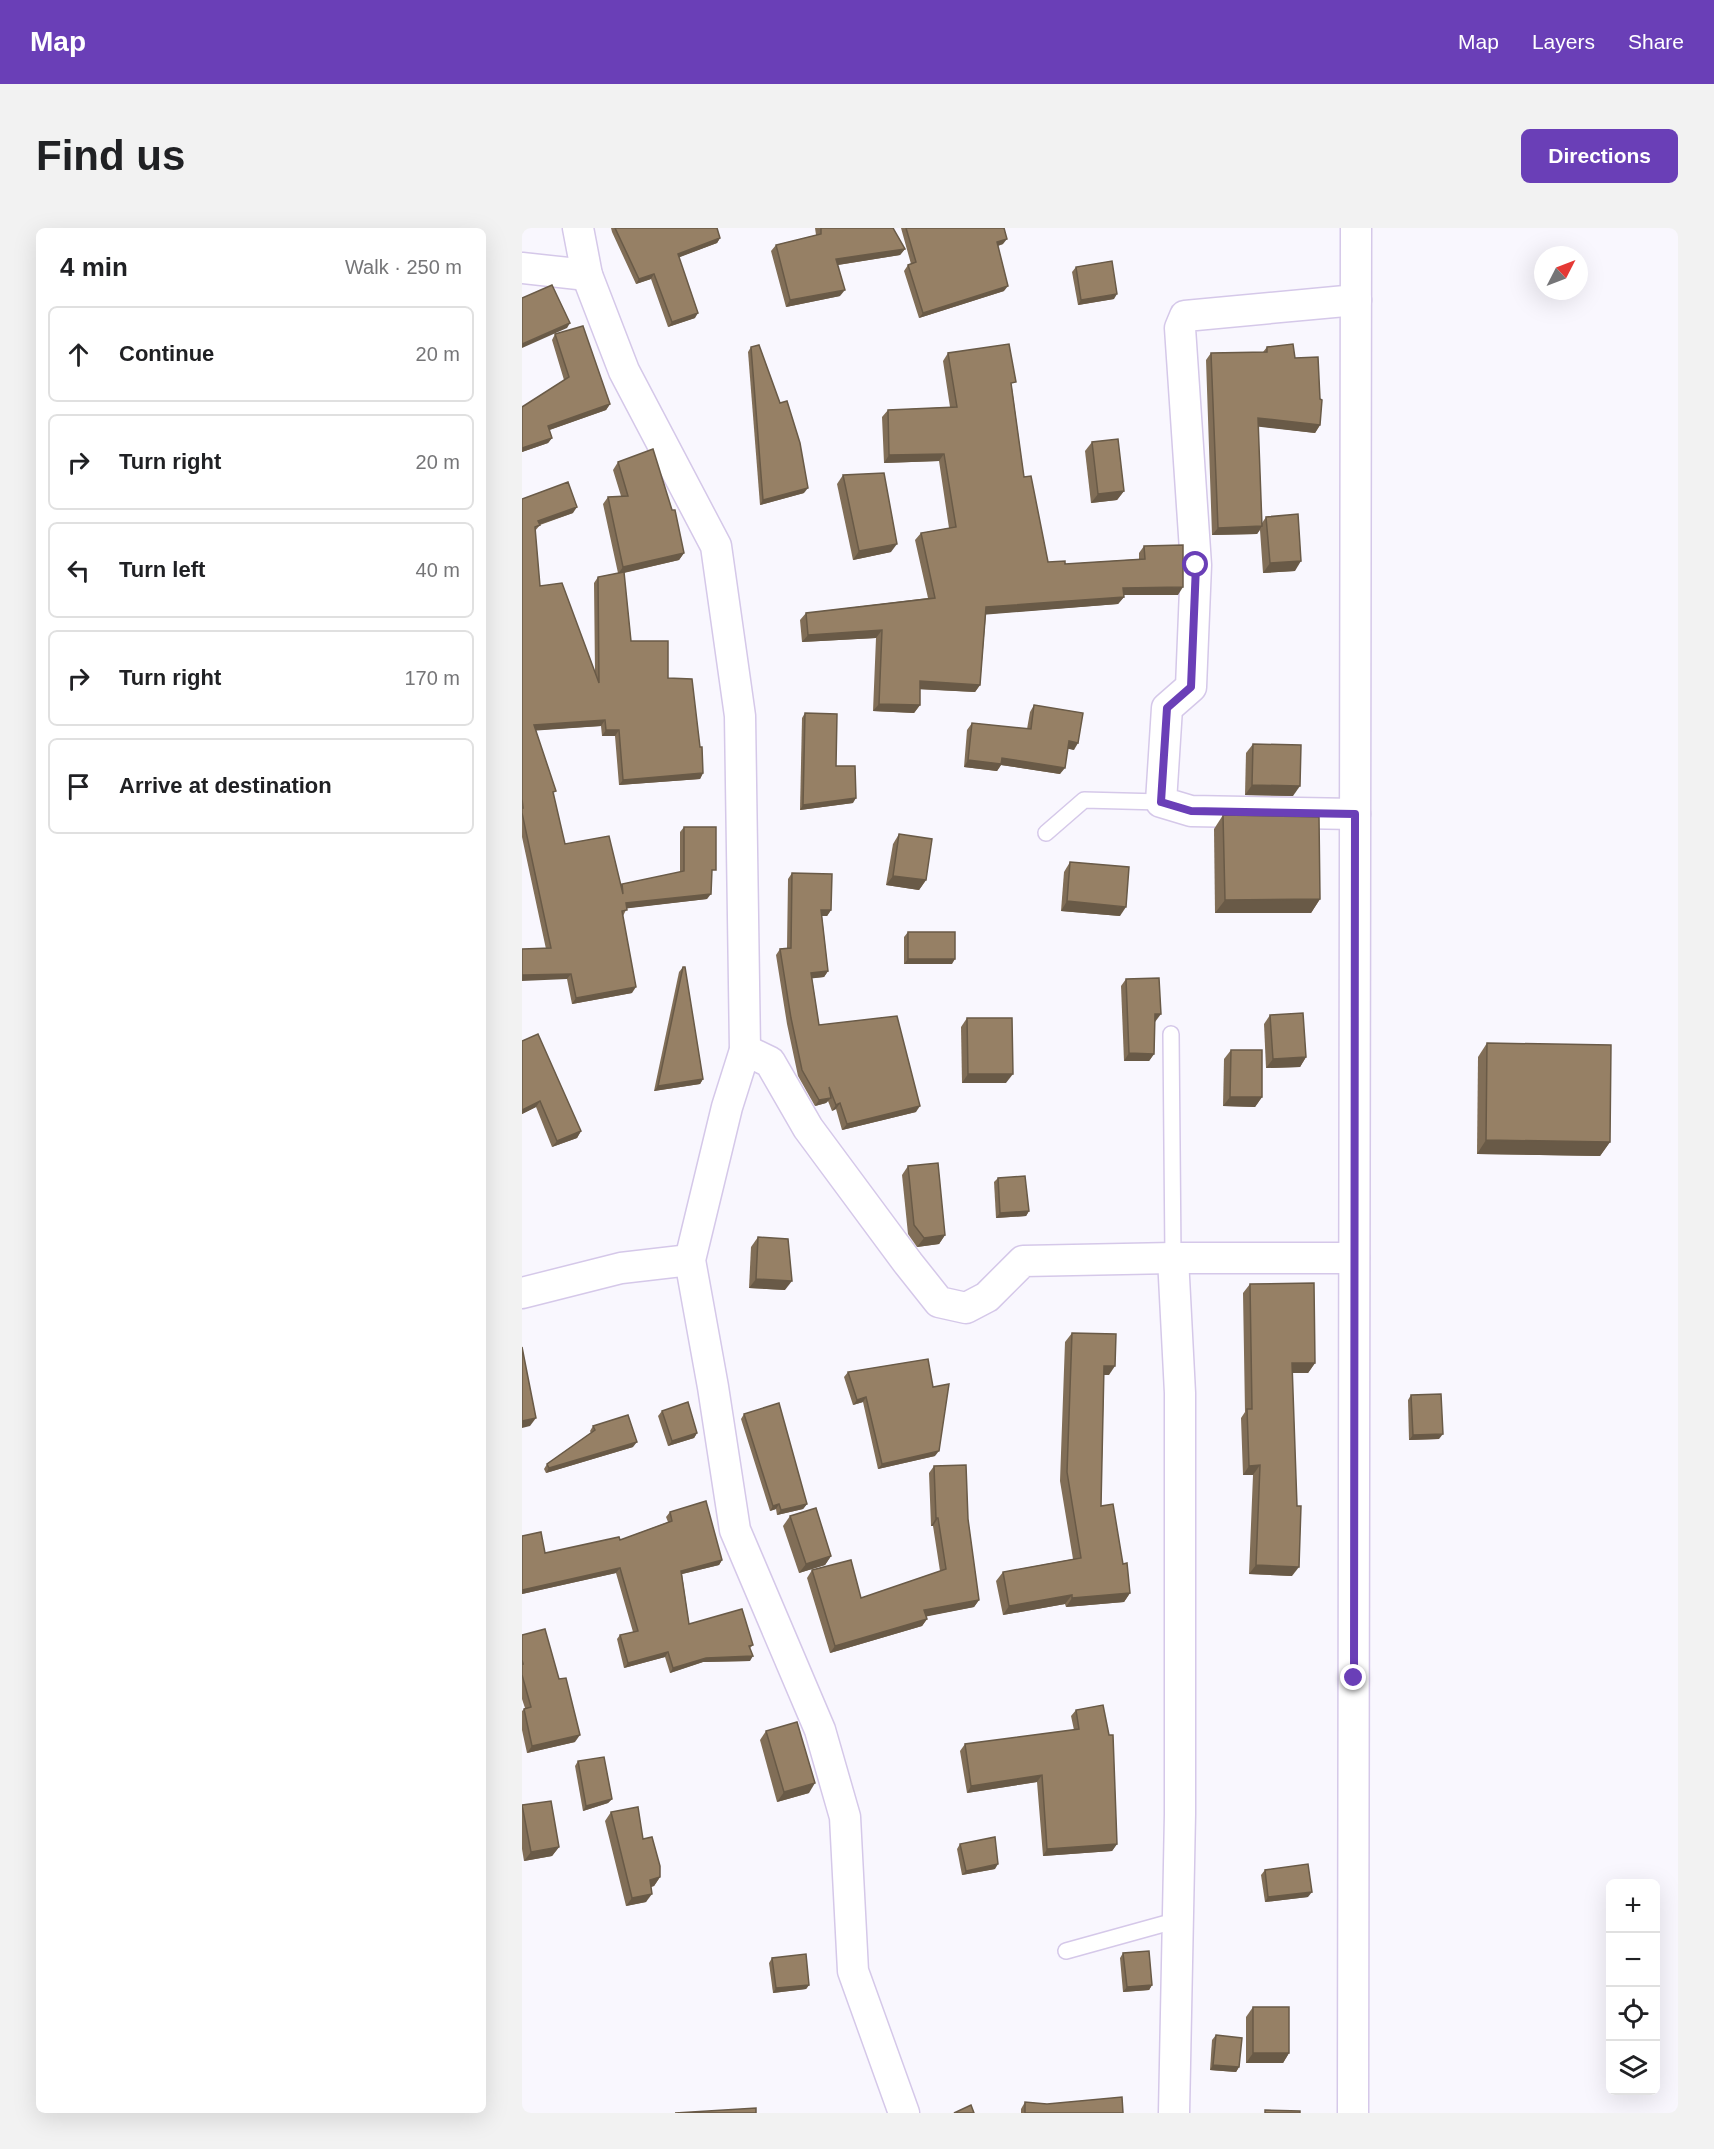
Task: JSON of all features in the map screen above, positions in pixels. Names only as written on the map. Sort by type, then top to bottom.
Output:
[{"type":"street","points":[[578,228],[587,275],[624,371],[716,546],[741,716],[745,1050],[727,1107],[690,1260],[713,1387],[735,1530],[820,1730],[845,1817],[854,1971],[904,2113]]},
{"type":"street","points":[[1353,2113],[1356,228]]},
{"type":"street","points":[[522,268],[587,275]]},
{"type":"street","points":[[1355,814],[1191,811],[1161,802],[1167,708],[1191,687],[1196,576],[1180,328],[1182,322],[1185,316],[1356,300]]},
{"type":"street","points":[[745,1050],[770,1062],[808,1128],[939,1302],[966,1308],[987,1297],[1023,1261],[1354,1258]]},
{"type":"street","points":[[1173,1258],[1180,1393],[1180,1779],[1174,2113]]},
{"type":"street","points":[[522,1293],[621,1268],[690,1260]]},
{"type":"lane","points":[[1046,832],[1084,800],[1161,802]]},
{"type":"lane","points":[[1171,1034],[1173,1258]]},
{"type":"lane","points":[[1066,1951],[1178,1920]]},
{"type":"building","points":[[615,228],[717,228],[720,238],[678,254],[698,313],[672,322],[654,274],[639,279]]},
{"type":"building","points":[[821,228],[893,228],[905,249],[836,259],[845,290],[790,300],[776,245],[821,234]]},
{"type":"building","points":[[906,228],[1004,228],[1007,239],[997,242],[1008,286],[923,313],[908,265],[916,262]]},
{"type":"building","points":[[1112,261],[1117,294],[1081,300],[1076,267]]},
{"type":"building","points":[[552,285],[570,323],[522,344],[522,298]]},
{"type":"building","points":[[583,326],[610,404],[548,426],[552,438],[522,448],[522,407],[569,377],[555,334]]},
{"type":"building","points":[[1009,344],[1016,382],[1011,383],[1024,477],[1031,476],[1048,562],[1065,561],[1065,564],[1145,559],[1144,546],[1183,545],[1183,587],[1123,588],[1124,597],[986,607],[980,685],[920,681],[920,705],[879,704],[882,630],[808,635],[806,613],[935,598],[921,533],[956,527],[944,454],[889,455],[888,410],[957,407],[948,353]]},
{"type":"building","points":[[1293,344],[1295,358],[1318,357],[1320,399],[1322,400],[1320,425],[1258,418],[1262,526],[1218,528],[1211,353],[1267,352],[1267,347]]},
{"type":"building","points":[[759,345],[780,403],[787,401],[800,443],[808,488],[763,500],[751,347]]},
{"type":"building","points":[[1118,439],[1124,491],[1098,494],[1092,442]]},
{"type":"building","points":[[653,449],[672,510],[675,510],[684,553],[623,567],[608,497],[628,496],[618,462]]},
{"type":"building","points":[[884,473],[897,544],[859,551],[843,475]]},
{"type":"building","points":[[568,482],[577,507],[538,521],[540,525],[535,527],[540,586],[562,583],[599,683],[598,577],[624,572],[631,641],[668,641],[668,678],[692,679],[700,747],[702,747],[703,773],[623,780],[619,730],[606,730],[605,720],[534,725],[556,791],[553,792],[565,844],[609,836],[623,894],[622,884],[684,871],[684,827],[716,827],[716,870],[712,870],[711,894],[626,903],[627,910],[622,911],[636,987],[576,998],[571,974],[522,975],[522,949],[551,948],[522,813],[522,499]]},
{"type":"building","points":[[1298,514],[1301,561],[1270,563],[1266,517]]},
{"type":"building","points":[[1034,705],[1083,713],[1078,743],[1069,741],[1065,768],[1002,758],[1001,764],[968,760],[972,723],[1031,729]]},
{"type":"building","points":[[805,713],[837,714],[836,766],[855,766],[856,798],[803,805]]},
{"type":"building","points":[[1253,744],[1301,745],[1300,786],[1252,785]]},
{"type":"building","points":[[1223,815],[1319,817],[1320,899],[1225,900]]},
{"type":"building","points":[[899,834],[932,839],[926,880],[893,876]]},
{"type":"building","points":[[1070,862],[1129,867],[1126,907],[1067,901]]},
{"type":"building","points":[[792,873],[832,874],[831,910],[821,910],[828,971],[811,973],[819,1025],[897,1016],[920,1106],[847,1124],[840,1103],[836,1105],[829,1087],[831,1098],[819,1100],[802,1070],[780,949],[791,948]]},
{"type":"building","points":[[908,932],[955,932],[955,959],[908,959]]},
{"type":"building","points":[[683,967],[685,967],[703,1079],[658,1086]]},
{"type":"building","points":[[1159,978],[1161,1014],[1155,1014],[1154,1054],[1129,1053],[1126,979]]},
{"type":"building","points":[[1303,1013],[1306,1057],[1273,1059],[1270,1015]]},
{"type":"building","points":[[967,1018],[1012,1018],[1013,1074],[968,1074]]},
{"type":"building","points":[[538,1034],[581,1131],[557,1141],[540,1101],[522,1110],[522,1041]]},
{"type":"building","points":[[1487,1043],[1611,1045],[1610,1142],[1486,1140]]},
{"type":"building","points":[[1231,1050],[1262,1050],[1262,1097],[1230,1097]]},
{"type":"building","points":[[938,1163],[945,1235],[924,1238],[914,1225],[908,1166]]},
{"type":"building","points":[[1025,1176],[1029,1211],[1000,1213],[998,1178]]},
{"type":"building","points":[[758,1237],[788,1239],[792,1281],[756,1279]]},
{"type":"building","points":[[1314,1283],[1315,1363],[1292,1363],[1297,1506],[1301,1506],[1299,1567],[1256,1565],[1260,1465],[1249,1466],[1247,1409],[1252,1409],[1250,1284]]},
{"type":"building","points":[[1072,1333],[1116,1334],[1115,1366],[1104,1366],[1101,1506],[1113,1504],[1123,1564],[1127,1563],[1130,1593],[1072,1598],[1072,1595],[1009,1606],[1003,1572],[1081,1558],[1067,1472]]},
{"type":"building","points":[[522,1347],[536,1418],[522,1421]]},
{"type":"building","points":[[928,1359],[933,1387],[949,1384],[939,1451],[882,1464],[866,1397],[857,1400],[848,1372]]},
{"type":"building","points":[[1441,1394],[1443,1434],[1413,1435],[1411,1395]]},
{"type":"building","points":[[688,1402],[697,1433],[672,1441],[662,1411]]},
{"type":"building","points":[[779,1403],[807,1504],[781,1510],[779,1504],[773,1506],[744,1414]]},
{"type":"building","points":[[628,1415],[637,1442],[549,1468],[547,1464],[595,1430],[593,1426]]},
{"type":"building","points":[[966,1465],[968,1519],[979,1600],[924,1610],[927,1619],[835,1646],[812,1570],[851,1560],[861,1598],[946,1569],[938,1518],[936,1518],[934,1466]]},
{"type":"building","points":[[706,1501],[722,1560],[681,1571],[689,1624],[742,1609],[753,1645],[749,1646],[753,1656],[706,1658],[673,1668],[668,1652],[628,1663],[620,1635],[638,1631],[620,1568],[522,1590],[522,1536],[541,1532],[545,1553],[619,1537],[620,1540],[672,1521],[670,1512]]},
{"type":"building","points":[[816,1508],[831,1556],[806,1564],[790,1516]]},
{"type":"building","points":[[545,1629],[559,1679],[566,1678],[580,1735],[532,1746],[524,1709],[531,1707],[522,1675],[522,1635]]},
{"type":"building","points":[[1103,1705],[1109,1735],[1113,1735],[1117,1844],[1047,1849],[1042,1775],[971,1786],[965,1744],[1079,1729],[1076,1710]]},
{"type":"building","points":[[797,1722],[815,1783],[784,1792],[766,1731]]},
{"type":"building","points":[[604,1757],[612,1799],[586,1806],[578,1761]]},
{"type":"building","points":[[551,1801],[559,1847],[531,1852],[522,1805]]},
{"type":"building","points":[[638,1807],[643,1839],[652,1837],[660,1866],[660,1877],[650,1880],[652,1894],[632,1898],[611,1812]]},
{"type":"building","points":[[995,1837],[998,1864],[966,1871],[960,1844]]},
{"type":"building","points":[[1308,1864],[1312,1892],[1268,1897],[1265,1870]]},
{"type":"building","points":[[1149,1951],[1152,1985],[1127,1987],[1123,1953]]},
{"type":"building","points":[[806,1954],[809,1985],[776,1988],[772,1958]]},
{"type":"building","points":[[1253,2007],[1289,2007],[1289,2053],[1253,2053]]},
{"type":"building","points":[[1216,2035],[1242,2038],[1239,2067],[1213,2065]]},
{"type":"building","points":[[1122,2097],[1123,2113],[1025,2113],[1025,2102],[1047,2104]]},
{"type":"building","points":[[971,2105],[974,2113],[954,2113]]},
{"type":"building","points":[[756,2108],[756,2113],[675,2113]]},
{"type":"building","points":[[1265,2110],[1300,2111],[1300,2113],[1265,2113]]},
{"type":"route","points":[[1196,565],[1191,687],[1167,708],[1161,802],[1191,811],[1355,814],[1354,1678]]}]
